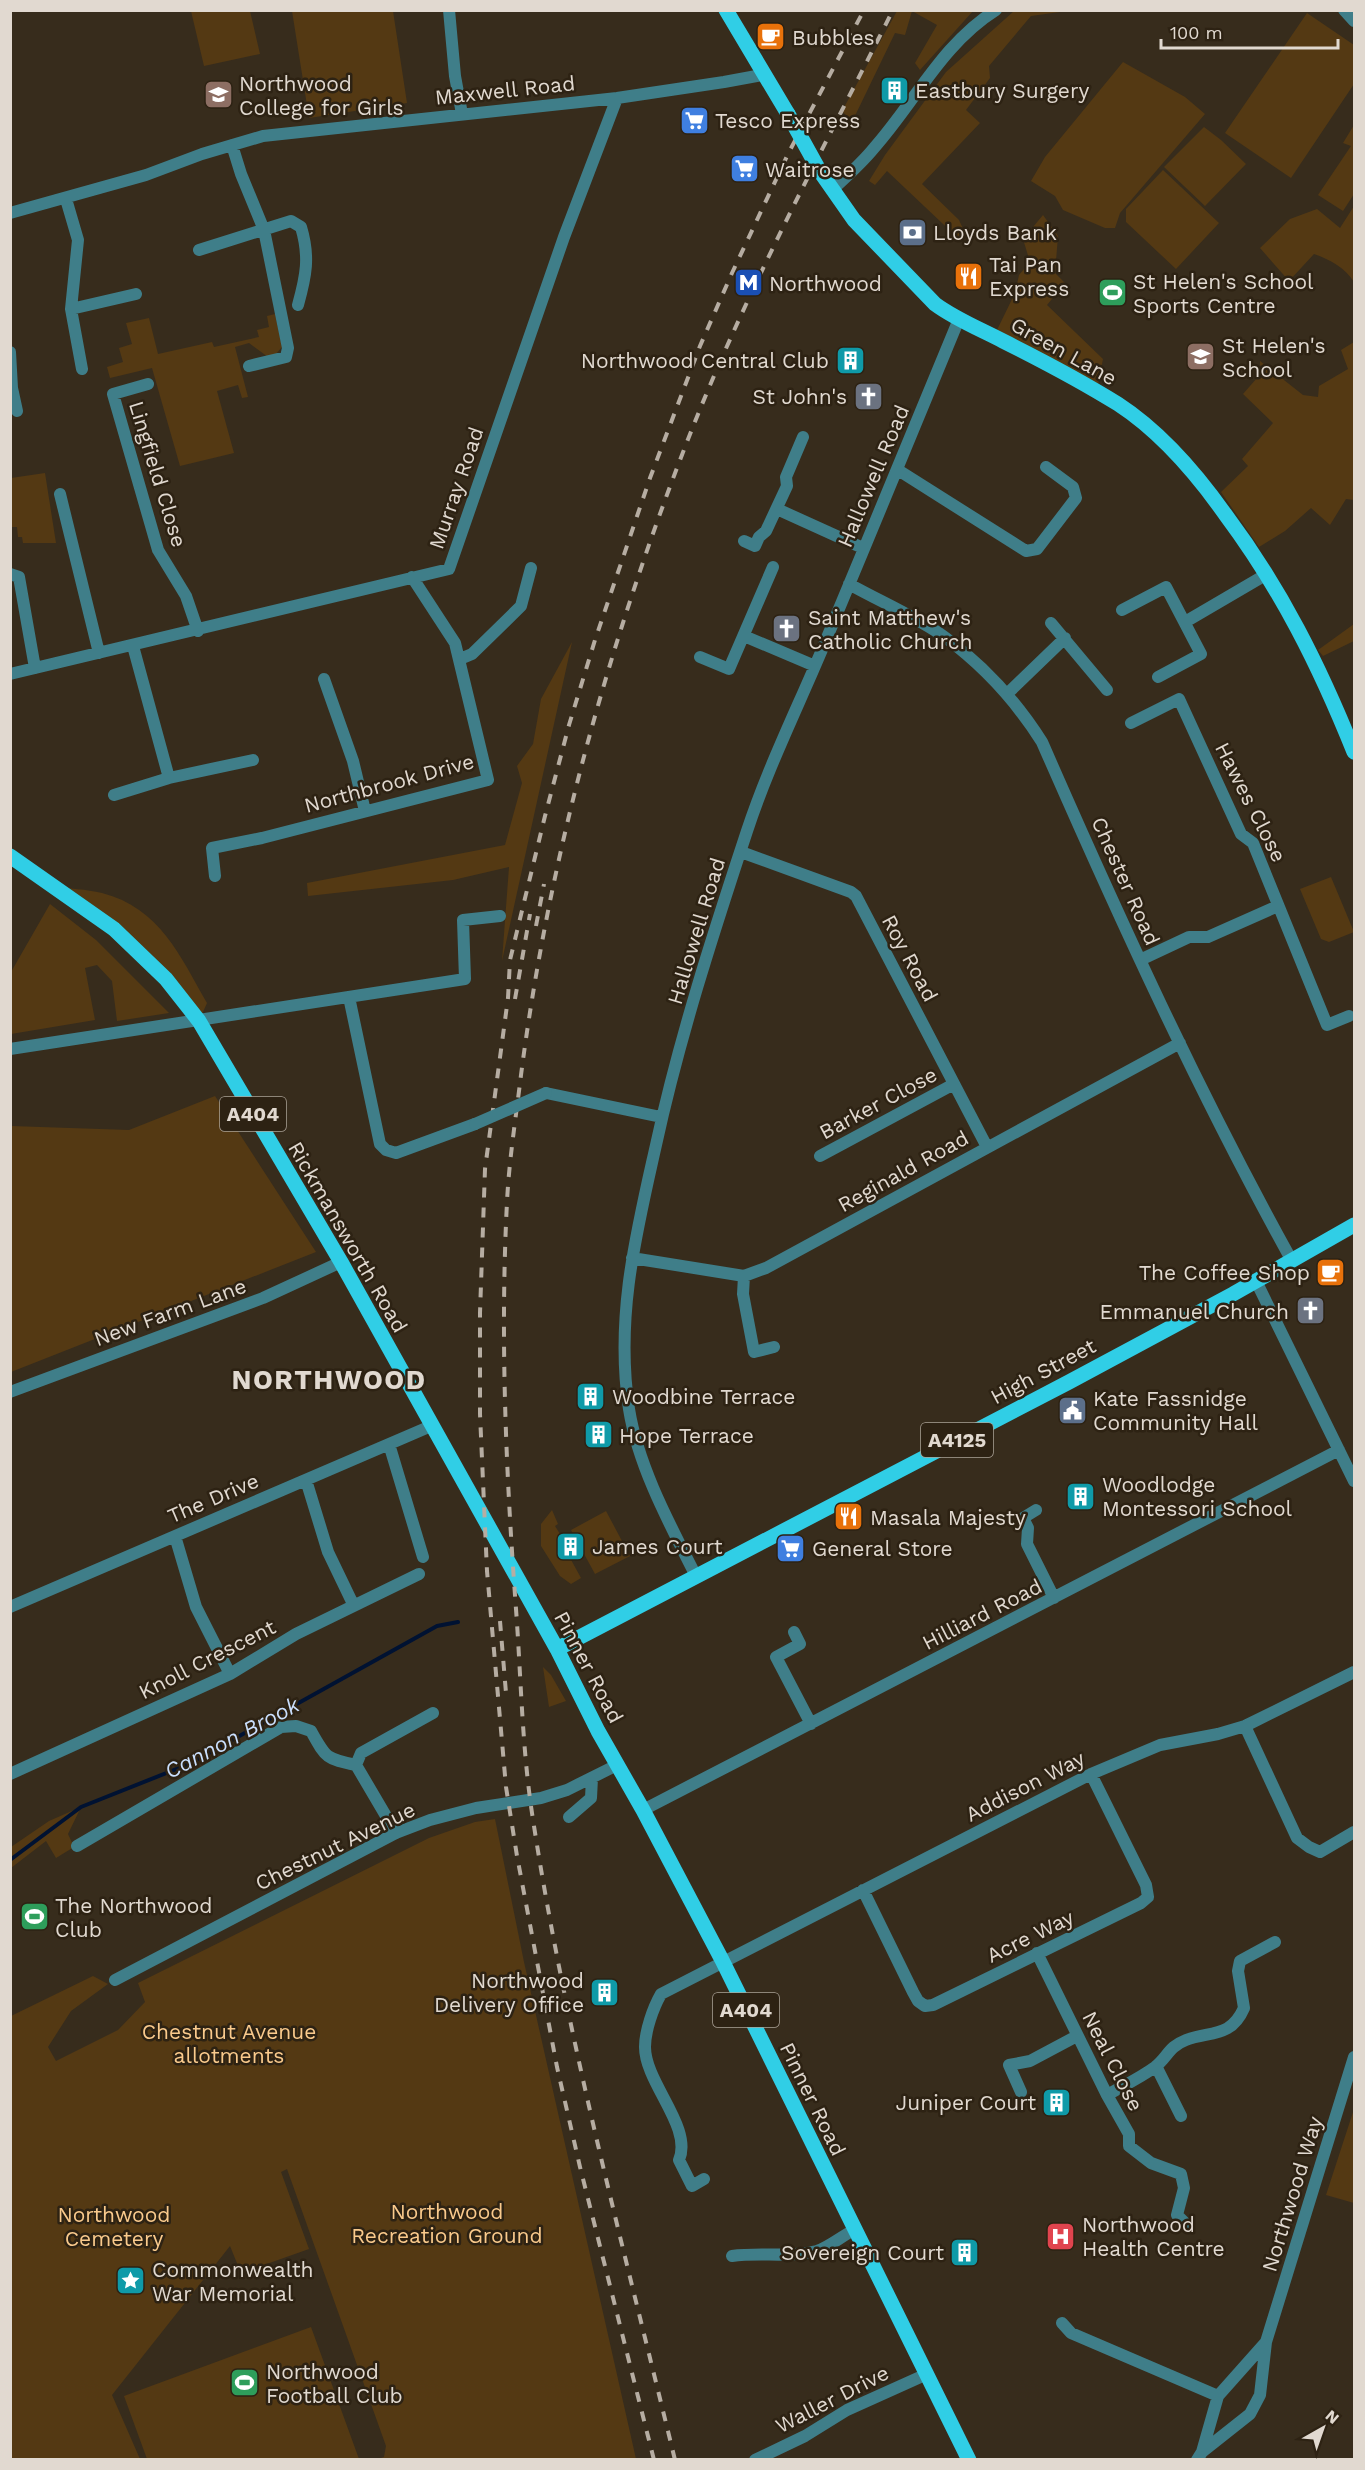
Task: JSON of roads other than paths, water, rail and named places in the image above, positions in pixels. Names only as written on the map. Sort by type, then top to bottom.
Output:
[{"type":"main road","name":"Green Lane","points":[[726,10],[762,75],[788,114],[832,190],[854,220],[913,283],[935,304],[959,319],[1089,387],[1139,420],[1199,478],[1257,556],[1321,672],[1354,752]]},
{"type":"main road","name":"Rickmansworth Road","points":[[12,860],[120,935],[166,979],[199,1021],[341,1262],[529,1600]]},
{"type":"main road","name":"High Street","points":[[557,1649],[1069,1382],[1354,1225]]},
{"type":"main road","name":"Pinner Road","points":[[529,1600],[723,1960],[969,2460]]},
{"type":"street","points":[[450,10],[462,114]]},
{"type":"street","points":[[832,190],[859,167],[876,147],[949,51],[968,32],[996,10]]},
{"type":"street","points":[[1344,10],[1354,21]]},
{"type":"street","name":"Maxwell Road","points":[[10,213],[146,176],[263,136],[616,98],[762,75]]},
{"type":"street","name":"Murray Road","points":[[10,674],[198,631],[449,569],[564,237],[616,98]]},
{"type":"street","points":[[232,145],[264,230],[288,348],[286,357],[249,366]]},
{"type":"street","points":[[66,199],[78,240],[71,309],[82,369]]},
{"type":"street","points":[[199,250],[291,221],[301,227],[307,247],[307,268],[298,306]]},
{"type":"street","points":[[71,309],[136,294]]},
{"type":"street","name":"Hallowell Road","points":[[696,1576],[656,1494],[632,1420],[624,1352],[625,1299],[636,1227],[661,1117],[705,963],[752,820],[959,319]]},
{"type":"street","points":[[10,352],[12,388],[17,411]]},
{"type":"street","name":"Lingfield Close","points":[[148,384],[113,394],[158,550],[186,596],[198,631]]},
{"type":"street","points":[[744,541],[755,546],[759,537],[766,531],[787,486],[786,477],[803,437]]},
{"type":"street","points":[[898,470],[1026,551],[1032,551],[1037,549],[1076,498],[1073,487],[1046,467]]},
{"type":"street","points":[[60,494],[99,654]]},
{"type":"street","points":[[777,509],[863,548]]},
{"type":"street","points":[[700,657],[729,669],[772,567]]},
{"type":"street","points":[[412,577],[456,643],[460,659],[472,654],[522,606],[531,568]]},
{"type":"street","points":[[10,574],[19,577],[34,668]]},
{"type":"street","points":[[1185,622],[1267,574]]},
{"type":"street","name":"Chester Road","points":[[849,584],[945,637],[1008,693],[1042,742],[1140,960],[1236,1160],[1292,1261]]},
{"type":"street","points":[[1122,610],[1166,587],[1185,622],[1201,654],[1158,677]]},
{"type":"street","points":[[1051,623],[1107,690]]},
{"type":"street","points":[[744,636],[815,666]]},
{"type":"street","points":[[1008,693],[1065,638]]},
{"type":"street","points":[[133,646],[169,778]]},
{"type":"street","name":"Northbrook Drive","points":[[215,876],[212,848],[262,838],[488,780],[460,659]]},
{"type":"street","points":[[324,679],[353,761],[365,810]]},
{"type":"street","name":"Hawes Close","points":[[1131,723],[1179,699],[1241,834],[1253,843],[1278,906]]},
{"type":"street","points":[[114,795],[169,778],[253,760]]},
{"type":"street","name":"Roy Road","points":[[741,852],[851,891],[856,896],[987,1147]]},
{"type":"street","points":[[1140,960],[1190,937],[1208,937],[1278,906],[1328,1025],[1349,1016]]},
{"type":"street","points":[[10,1049],[465,979],[463,921],[500,916]]},
{"type":"street","points":[[349,997],[380,1144],[386,1150],[396,1153],[475,1124],[546,1093],[661,1117]]},
{"type":"street","name":"Reginald Road","points":[[744,1276],[766,1268],[1180,1043]]},
{"type":"street","name":"Barker Close","points":[[820,1156],[954,1084]]},
{"type":"street","points":[[632,1258],[744,1276],[744,1298],[754,1352],[774,1347]]},
{"type":"street","name":"New Farm Lane","points":[[10,1392],[263,1298],[341,1262]]},
{"type":"street","points":[[1256,1281],[1354,1480]]},
{"type":"street","name":"The Drive","points":[[10,1607],[431,1426]]},
{"type":"street","points":[[389,1444],[423,1557]]},
{"type":"street","name":"Hilliard Road","points":[[643,1810],[1340,1453],[1354,1450]]},
{"type":"street","points":[[306,1480],[328,1552],[353,1604]]},
{"type":"street","points":[[1036,1510],[1023,1518],[1029,1528],[1026,1544],[1054,1598]]},
{"type":"street","points":[[175,1536],[196,1607],[230,1674]]},
{"type":"street","name":"Knoll Crescent","points":[[10,1773],[230,1674],[296,1634],[353,1604],[419,1574]]},
{"type":"street","points":[[794,1632],[800,1644],[776,1657],[812,1724]]},
{"type":"street","name":"Addison Way","points":[[704,2180],[692,2186],[679,2160],[684,2150],[681,2136],[651,2074],[644,2048],[656,2001],[661,1994],[723,1960],[1091,1774],[1160,1745],[1218,1734],[1245,1726],[1354,1672]]},
{"type":"street","points":[[356,1766],[361,1754],[433,1713]]},
{"type":"street","points":[[77,1846],[281,1727],[296,1726],[311,1731],[321,1749],[332,1760],[356,1766],[396,1833]]},
{"type":"street","points":[[1245,1726],[1298,1838],[1320,1852],[1354,1832]]},
{"type":"street","name":"Chestnut Avenue","points":[[115,1980],[396,1833],[430,1820],[476,1808],[541,1798],[567,1790],[617,1765]]},
{"type":"street","name":"Acre Way","points":[[863,1890],[913,1992],[918,2001],[925,2006],[933,2005],[1141,1903],[1148,1897],[1146,1885],[1091,1774]]},
{"type":"street","points":[[569,1818],[591,1798],[592,1778]]},
{"type":"street","points":[[1107,2095],[1156,2066],[1171,2048],[1187,2040],[1220,2034],[1234,2024],[1244,2008],[1238,1971],[1240,1961],[1275,1942]]},
{"type":"street","name":"Neal Close","points":[[1037,1953],[1077,2036],[1129,2134],[1129,2146],[1151,2163],[1181,2174],[1184,2188],[1177,2215],[1188,2226]]},
{"type":"street","points":[[1021,2092],[1009,2065],[1029,2061],[1077,2036]]},
{"type":"street","name":"Northwood Way","points":[[1266,2342],[1354,2057]]},
{"type":"street","points":[[1156,2066],[1181,2116]]},
{"type":"street","points":[[732,2256],[798,2254],[819,2250],[854,2230]]},
{"type":"street","points":[[1062,2323],[1071,2333],[1218,2396]]},
{"type":"street","points":[[1199,2456],[1218,2396],[1266,2342]]},
{"type":"street","points":[[1199,2456],[1250,2414],[1260,2395],[1266,2342]]},
{"type":"street","name":"Waller Drive","points":[[755,2460],[805,2436],[847,2410],[927,2374]]},
{"type":"waterway","name":"Cannon Brook","points":[[10,1860],[81,1807],[189,1764],[437,1626],[458,1622]]},
{"type":"railway","points":[[654,2460],[557,2067],[506,1787],[487,1571],[480,1414],[480,1313],[485,1169],[508,998],[510,960],[569,725],[595,640],[650,478],[700,346],[789,152],[864,10]]},
{"type":"railway","points":[[675,2460],[578,2057],[545,1895],[532,1813],[524,1737],[512,1558],[505,1406],[504,1304],[509,1170],[533,991],[549,908],[587,744],[636,583],[694,424],[739,319],[893,10]]},
{"type":"railway","points":[[536,926],[544,884]]},
{"type":"railway","points":[[515,999],[530,914]]},
{"type":"railway","points":[[500,1621],[506,1693]]},
{"type":"place","name":"Bubbles","points":[[771,37]]},
{"type":"place","name":"Eastbury Surgery","points":[[894,90]]},
{"type":"place","name":"Northwood College for Girls","points":[[218,95]]},
{"type":"place","name":"Tesco Express","points":[[694,120]]},
{"type":"place","name":"Waitrose","points":[[744,169]]},
{"type":"place","name":"Lloyds Bank","points":[[912,232]]},
{"type":"place","name":"Tai Pan Express","points":[[968,276]]},
{"type":"place","name":"Northwood","points":[[748,283]]},
{"type":"place","name":"St Helen's School Sports Centre","points":[[1112,293]]},
{"type":"place","name":"St Helen's School","points":[[1201,357]]},
{"type":"place","name":"Northwood Central Club","points":[[850,360]]},
{"type":"place","name":"St John's","points":[[868,396]]},
{"type":"place","name":"Saint Matthew's Catholic Church","points":[[787,629]]},
{"type":"place","name":"The Coffee Shop","points":[[1331,1272]]},
{"type":"place","name":"Emmanuel Church","points":[[1310,1311]]},
{"type":"place","name":"Woodbine Terrace","points":[[591,1396]]},
{"type":"place","name":"Kate Fassnidge Community Hall","points":[[1072,1410]]},
{"type":"place","name":"Hope Terrace","points":[[598,1435]]},
{"type":"place","name":"Woodlodge Montessori School","points":[[1081,1496]]},
{"type":"place","name":"Masala Majesty","points":[[849,1517]]},
{"type":"place","name":"James Court","points":[[571,1546]]},
{"type":"place","name":"General Store","points":[[791,1548]]},
{"type":"place","name":"The Northwood Club","points":[[34,1917]]},
{"type":"place","name":"Northwood Delivery Office","points":[[605,1992]]},
{"type":"place","name":"Juniper Court","points":[[1057,2102]]},
{"type":"place","name":"Northwood Health Centre","points":[[1061,2236]]},
{"type":"place","name":"Sovereign Court","points":[[965,2252]]},
{"type":"place","name":"Commonwealth War Memorial","points":[[131,2281]]},
{"type":"place","name":"Northwood Football Club","points":[[245,2383]]},
{"type":"district","name":"NORTHWOOD","points":[[329,1380]]},
{"type":"park label","name":"Chestnut Avenue allotments","points":[[229,2043]]},
{"type":"park label","name":"Northwood Recreation Ground","points":[[447,2223]]},
{"type":"park label","name":"Northwood Cemetery","points":[[114,2226]]}]
